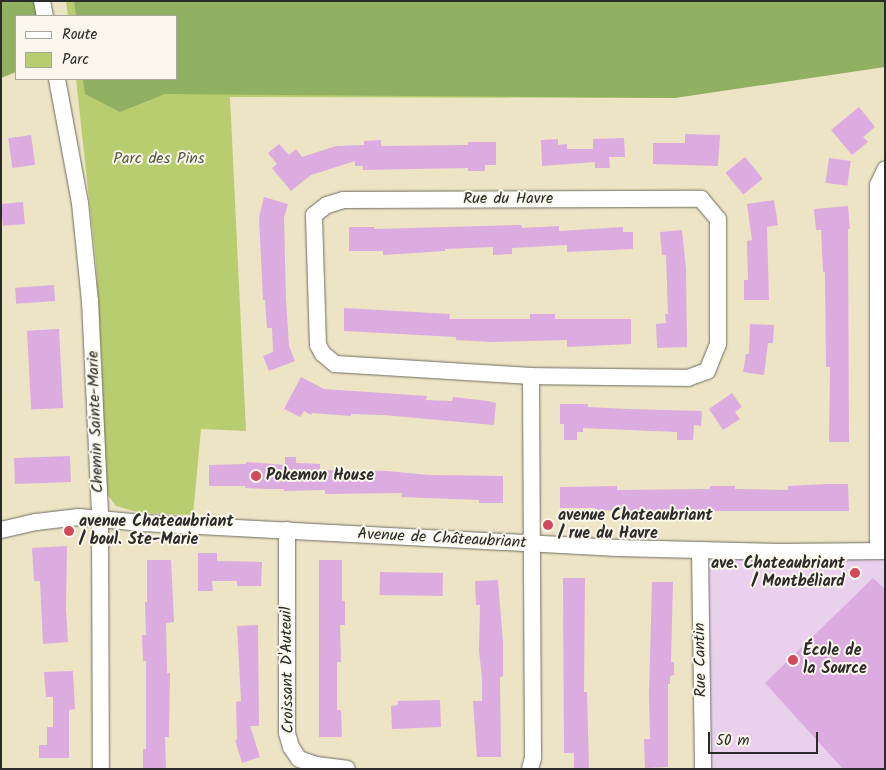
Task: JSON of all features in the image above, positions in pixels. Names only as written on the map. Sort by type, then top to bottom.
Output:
[{"type":"street","points":[[42,1],[45,15]]},
{"type":"street","name":"Chemin Sainte-Marie","points":[[57,80],[80,202],[88,278],[100,517],[100,769]]},
{"type":"street","points":[[881,551],[878,185],[885,170]]},
{"type":"street","name":"Rue du Havre","points":[[701,198],[718,219],[718,344],[707,371],[688,378],[531,376],[335,364],[323,354],[318,345],[314,215],[327,205],[343,200],[701,198]]},
{"type":"street","points":[[530,769],[533,758],[531,376]]},
{"type":"street","name":"Avenue de Châteaubriant","points":[[1,530],[65,517],[100,517],[142,523],[531,544],[700,550],[881,551]]},
{"type":"street","name":"Croissant D'Auteuil","points":[[287,530],[287,734],[291,747],[299,758],[316,765],[347,769]]},
{"type":"street","name":"Rue Cantin","points":[[700,550],[702,769]]},
{"type":"shaded area","name":"École de la Source","points":[[700,550],[885,550],[885,769],[700,769]]},
{"type":"green space","points":[[1,1],[43,1],[45,15],[15,15],[15,72],[1,78]]},
{"type":"green space","name":"Parc des Pins","points":[[66,1],[670,1],[675,98],[230,97],[246,431],[201,429],[193,515],[141,513],[116,506],[105,491],[102,369],[96,262],[76,80],[178,80],[178,15],[68,15]]},
{"type":"green space","points":[[74,1],[885,1],[885,67],[675,98],[165,94],[120,112],[85,94],[83,80],[178,80],[178,15],[76,15]]},
{"type":"building","points":[[859,107],[875,127],[863,137],[868,142],[852,155],[831,130]]},
{"type":"building","points":[[685,134],[720,135],[718,166],[653,164],[653,143],[685,143]]},
{"type":"building","points":[[31,135],[35,165],[12,168],[8,138]]},
{"type":"building","points":[[624,138],[625,157],[609,157],[610,168],[595,168],[595,162],[542,166],[541,140],[558,139],[558,145],[567,144],[567,149],[593,149],[593,139]]},
{"type":"building","points":[[381,140],[381,146],[468,145],[468,142],[496,142],[496,165],[485,165],[485,171],[468,171],[468,168],[363,170],[363,166],[355,166],[355,161],[311,175],[291,191],[272,168],[277,164],[268,153],[279,144],[289,155],[296,149],[302,157],[336,146],[364,145],[364,141]]},
{"type":"building","points":[[745,157],[763,179],[743,194],[726,173]]},
{"type":"building","points":[[829,158],[851,161],[847,186],[826,183]]},
{"type":"building","points":[[264,197],[288,204],[284,218],[286,299],[289,346],[295,361],[269,371],[263,356],[273,352],[272,328],[267,328],[265,300],[263,300],[259,217]]},
{"type":"building","points":[[774,200],[778,225],[767,227],[769,300],[744,300],[744,280],[748,280],[747,241],[752,240],[747,204]]},
{"type":"building","points":[[23,202],[25,224],[3,226],[1,204]]},
{"type":"building","points":[[848,206],[850,229],[848,229],[849,442],[829,442],[830,367],[826,367],[825,272],[823,272],[821,230],[816,230],[814,209]]},
{"type":"building","points":[[521,225],[522,228],[559,226],[559,231],[623,227],[623,232],[633,232],[633,249],[567,252],[567,245],[512,248],[512,254],[493,255],[493,247],[383,255],[383,251],[349,251],[349,227],[374,227],[374,229]]},
{"type":"building","points":[[682,230],[686,269],[687,347],[657,348],[656,324],[666,323],[665,314],[668,314],[666,255],[662,255],[660,232]]},
{"type":"building","points":[[54,285],[55,301],[16,304],[15,288]]},
{"type":"building","points":[[344,308],[450,314],[449,319],[530,319],[530,314],[555,314],[555,319],[631,319],[631,344],[567,347],[567,340],[492,342],[456,340],[456,337],[344,331]]},
{"type":"building","points":[[750,324],[774,325],[773,343],[768,343],[764,375],[743,372],[746,354],[749,354]]},
{"type":"building","points":[[59,329],[63,408],[31,410],[27,331]]},
{"type":"building","points":[[301,377],[324,389],[427,396],[426,400],[452,401],[453,397],[488,401],[496,403],[494,425],[383,415],[351,414],[351,416],[312,413],[311,415],[304,411],[300,417],[284,409]]},
{"type":"building","points":[[732,393],[742,407],[735,412],[740,419],[723,430],[709,409]]},
{"type":"building","points":[[560,404],[588,404],[588,407],[628,409],[702,411],[701,426],[694,425],[693,440],[677,440],[677,432],[583,428],[583,432],[577,432],[577,440],[564,440],[564,424],[560,424]]},
{"type":"building","points":[[70,456],[71,482],[15,484],[14,458]]},
{"type":"building","points":[[285,457],[296,457],[296,463],[320,464],[320,470],[503,476],[503,503],[479,503],[479,500],[401,497],[402,493],[325,494],[325,490],[284,491],[284,489],[245,488],[245,486],[209,486],[209,465],[246,464],[246,462],[285,465]]},
{"type":"building","points":[[848,484],[849,511],[632,511],[560,508],[560,487],[617,486],[617,490],[710,489],[710,486],[735,486],[735,489],[788,490],[788,486]]},
{"type":"building","points":[[67,546],[66,609],[68,642],[43,644],[40,581],[34,581],[32,548]]},
{"type":"building","points":[[198,553],[217,553],[217,561],[262,562],[261,586],[237,586],[237,581],[212,581],[213,591],[198,591]]},
{"type":"building","points":[[147,560],[171,560],[174,622],[166,623],[167,673],[170,673],[169,737],[165,737],[166,769],[143,769],[143,749],[146,749],[146,661],[143,661],[142,635],[146,635]]},
{"type":"building","points":[[319,560],[342,560],[342,601],[345,601],[345,625],[340,625],[341,662],[337,662],[337,710],[341,710],[342,737],[319,737]]},
{"type":"building","points":[[380,572],[443,573],[443,596],[380,595]]},
{"type":"building","points":[[563,578],[585,578],[584,692],[587,692],[589,769],[574,769],[574,753],[564,753]]},
{"type":"building","points":[[873,578],[885,589],[885,769],[843,769],[765,683]]},
{"type":"building","points":[[498,580],[503,643],[503,676],[500,677],[501,757],[477,757],[473,701],[482,701],[482,678],[479,651],[480,605],[476,605],[475,581]]},
{"type":"building","points":[[652,582],[673,582],[671,662],[674,662],[674,675],[670,676],[670,684],[668,684],[668,767],[645,768],[644,739],[650,739],[649,695]]},
{"type":"building","points":[[258,625],[259,726],[250,726],[260,757],[242,763],[235,740],[237,740],[236,702],[241,701],[237,626]]},
{"type":"building","points":[[73,671],[75,709],[69,710],[69,758],[39,758],[39,745],[47,745],[47,727],[53,727],[53,697],[46,697],[44,672]]},
{"type":"building","points":[[440,700],[441,727],[392,729],[391,706],[398,705],[398,701]]},
{"type":"place","name":"Pokemon House","points":[[256,476]]},
{"type":"place","name":"avenue Chateaubriant / rue du Havre","points":[[548,525]]},
{"type":"place","name":"avenue Chateaubriant / boul. Ste-Marie","points":[[69,531]]},
{"type":"place","name":"ave. Chateaubriant / Montbéliard","points":[[855,573]]},
{"type":"place","name":"École de la Source","points":[[793,660]]}]
